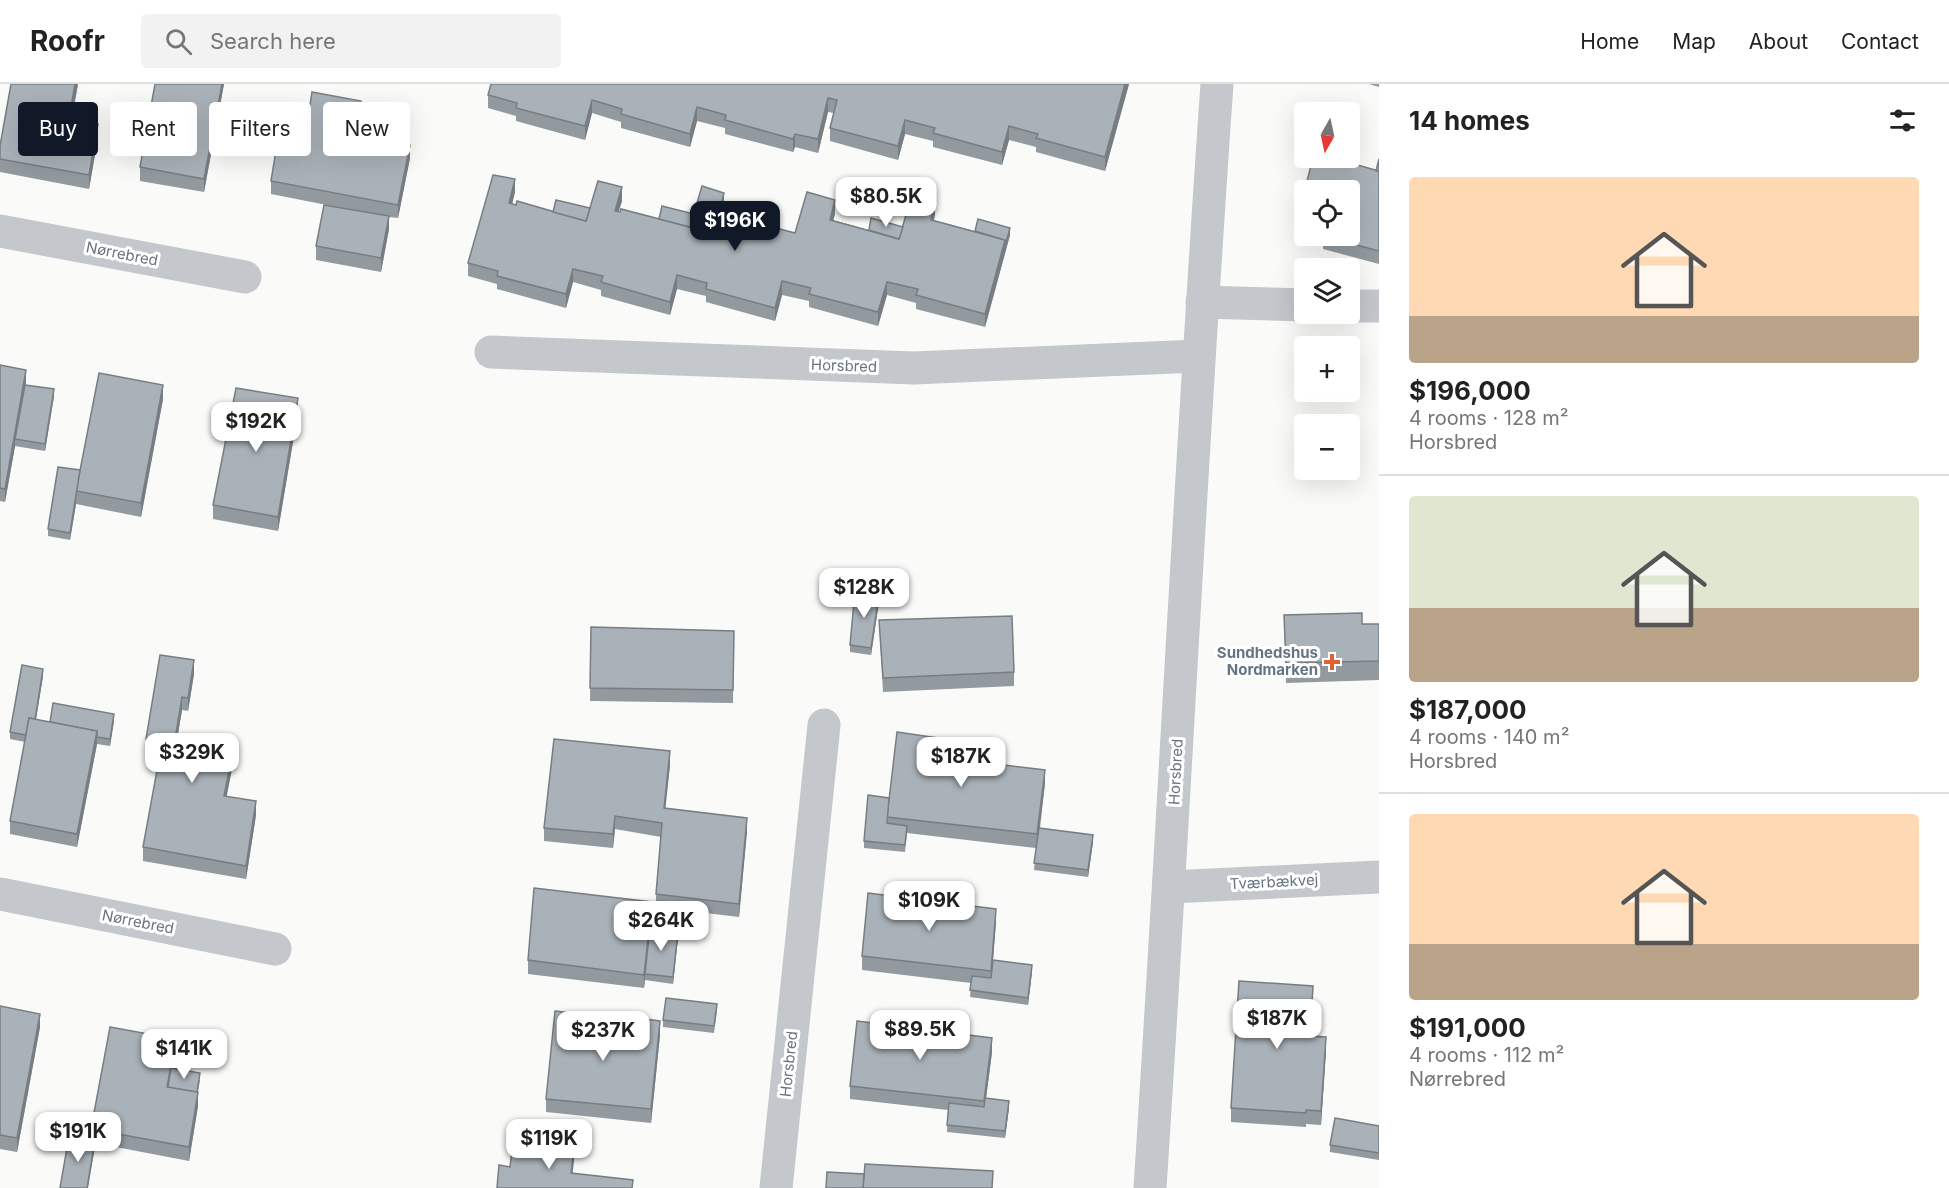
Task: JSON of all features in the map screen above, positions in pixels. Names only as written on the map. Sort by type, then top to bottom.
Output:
[{"type":"street","name":"Horsbred","points":[[1149,1188],[1170,887],[1198,356],[1217,84]]},
{"type":"street","name":"Nørrebred","points":[[0,231],[245,277]]},
{"type":"street","points":[[1202,302],[1294,304]]},
{"type":"street","points":[[1360,306],[1379,306]]},
{"type":"street","name":"Horsbred","points":[[490,352],[914,368],[1198,356]]},
{"type":"street","name":"Horsbred","points":[[776,1188],[824,725]]},
{"type":"street","name":"Tværbækvej","points":[[1170,887],[1379,877]]},
{"type":"street","name":"Nørrebred","points":[[0,894],[275,949]]},
{"type":"building","points":[[11,84],[75,84],[72,102],[18,102],[18,156],[92,156],[89,175],[0,159],[0,146]]},
{"type":"building","points":[[155,84],[222,84],[219,102],[209,102],[209,153],[204,179],[140,167],[142,156],[197,156],[197,102],[152,102]]},
{"type":"building","points":[[491,84],[1125,84],[1105,157],[1036,138],[1038,134],[1009,126],[1002,152],[933,133],[935,128],[905,120],[898,146],[830,128],[837,100],[828,98],[818,139],[795,134],[793,139],[725,120],[726,115],[697,107],[690,134],[621,114],[622,109],[592,100],[585,126],[516,108],[517,103],[488,95]]},
{"type":"building","points":[[312,92],[361,101],[323,102],[323,156],[408,156],[398,205],[271,181],[275,156],[311,156]]},
{"type":"building","points":[[1360,166],[1379,171],[1379,251],[1360,246],[1360,180],[1307,180],[1310,168],[1360,168]]},
{"type":"building","points":[[493,175],[515,179],[509,203],[516,205],[517,201],[586,221],[598,181],[622,187],[615,211],[620,212],[621,209],[690,227],[702,186],[724,193],[718,217],[725,218],[727,215],[795,233],[807,192],[835,200],[830,220],[899,239],[912,194],[935,200],[931,220],[1005,240],[985,314],[916,295],[918,289],[887,282],[878,312],[809,294],[811,288],[782,281],[775,308],[706,289],[707,283],[677,275],[670,302],[601,282],[603,276],[573,269],[566,294],[497,276],[498,271],[468,263]]},
{"type":"building","points":[[556,200],[590,208],[586,221],[553,212]]},
{"type":"building","points":[[324,205],[389,216],[381,258],[316,246]]},
{"type":"building","points":[[662,206],[694,214],[690,227],[659,219]]},
{"type":"building","points":[[871,218],[903,227],[899,239],[869,230]]},
{"type":"building","points":[[978,219],[1010,228],[1005,246],[1005,240],[975,231]]},
{"type":"building","points":[[0,365],[26,370],[5,489],[0,488]]},
{"type":"building","points":[[99,373],[163,385],[141,503],[76,491]]},
{"type":"building","points":[[25,385],[54,389],[45,444],[15,439]]},
{"type":"building","points":[[236,388],[298,398],[278,517],[213,505]]},
{"type":"building","points":[[58,467],[80,470],[70,533],[48,529]]},
{"type":"building","points":[[855,591],[879,595],[871,648],[850,645]]},
{"type":"building","points":[[1362,613],[1362,624],[1379,624],[1379,661],[1286,663],[1284,615]]},
{"type":"building","points":[[1012,616],[1014,672],[883,678],[879,620]]},
{"type":"building","points":[[591,627],[734,631],[733,690],[590,688]]},
{"type":"building","points":[[160,655],[194,660],[188,698],[182,697],[174,745],[232,755],[224,796],[256,801],[246,866],[143,847],[162,743],[146,739]]},
{"type":"building","points":[[22,665],[43,669],[35,719],[29,718],[26,735],[10,732]]},
{"type":"building","points":[[53,703],[114,714],[110,739],[97,737],[97,731],[50,722]]},
{"type":"building","points":[[29,718],[97,731],[77,834],[10,821]]},
{"type":"building","points":[[897,732],[958,741],[955,759],[1045,770],[1037,834],[887,817]]},
{"type":"building","points":[[554,739],[670,751],[664,808],[747,818],[739,904],[656,894],[662,823],[615,816],[613,834],[544,828]]},
{"type":"building","points":[[868,795],[889,798],[887,823],[907,826],[905,845],[864,841]]},
{"type":"building","points":[[1039,828],[1093,835],[1088,870],[1034,863]]},
{"type":"building","points":[[534,888],[652,902],[644,975],[528,960]]},
{"type":"building","points":[[868,893],[996,909],[991,971],[862,956]]},
{"type":"building","points":[[650,928],[678,931],[673,977],[645,974]]},
{"type":"building","points":[[993,960],[1032,965],[1028,998],[970,990],[972,976],[991,978]]},
{"type":"building","points":[[1239,981],[1313,986],[1310,1036],[1326,1037],[1321,1111],[1306,1110],[1306,1113],[1231,1108]]},
{"type":"building","points":[[666,998],[717,1004],[714,1026],[663,1020]]},
{"type":"building","points":[[0,1006],[40,1014],[17,1138],[0,1135]]},
{"type":"building","points":[[555,1011],[590,1015],[589,1036],[618,1040],[620,1016],[660,1021],[651,1109],[546,1099]]},
{"type":"building","points":[[857,1021],[992,1038],[984,1101],[850,1086]]},
{"type":"building","points":[[110,1027],[176,1039],[167,1087],[198,1092],[189,1147],[91,1129]]},
{"type":"building","points":[[171,1068],[200,1073],[197,1092],[168,1087]]},
{"type":"building","points":[[985,1098],[1009,1101],[1005,1131],[947,1125],[949,1103],[984,1107]]},
{"type":"building","points":[[1335,1118],[1379,1126],[1379,1153],[1330,1145]]},
{"type":"building","points":[[69,1136],[95,1140],[87,1188],[60,1188]]},
{"type":"building","points":[[513,1141],[574,1148],[571,1173],[633,1180],[632,1188],[497,1188],[499,1165],[510,1167]]},
{"type":"building","points":[[865,1164],[993,1171],[992,1188],[863,1188]]},
{"type":"building","points":[[827,1172],[864,1174],[863,1188],[826,1188]]},
{"type":"place","name":"Sundhedshus Nordmarken","points":[[1332,662]]}]
